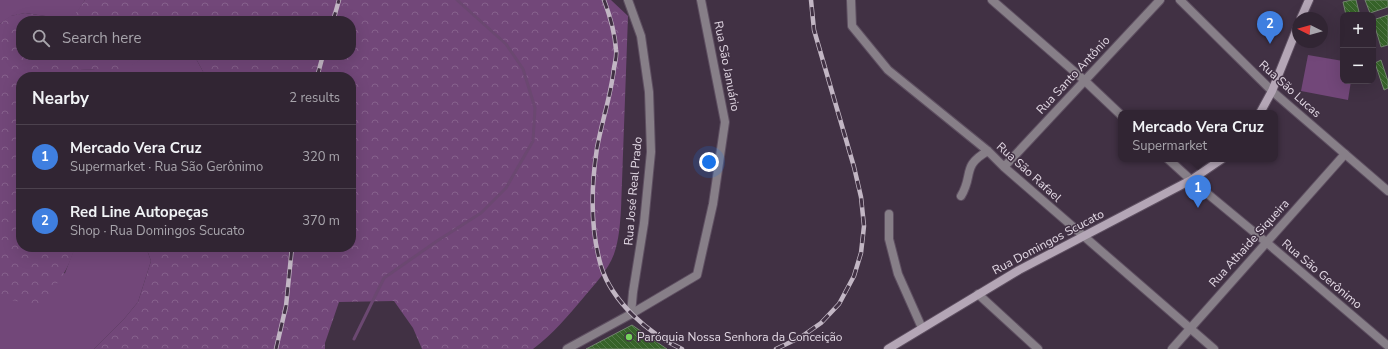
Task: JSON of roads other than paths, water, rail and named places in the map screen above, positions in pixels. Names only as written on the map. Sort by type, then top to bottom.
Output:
[{"type":"main road","points":[[1304,12],[1309,0]]},
{"type":"main road","points":[[1262,110],[1272,92],[1292,41]]},
{"type":"main road","name":"Rua Domingos Scucato","points":[[888,349],[1019,270],[1191,180],[1218,162]]},
{"type":"street","name":"Rua José Real Prado","points":[[628,0],[641,36],[649,92],[651,152],[644,223],[633,292],[632,314]]},
{"type":"street","name":"Rua São Januário","points":[[567,349],[632,314],[697,275],[713,204],[725,122],[701,0]]},
{"type":"street","name":"Rua São Rafael","points":[[850,0],[852,26],[888,70],[988,151],[1004,167],[1214,349]]},
{"type":"street","points":[[992,0],[1084,80],[1118,112]]},
{"type":"street","name":"Rua Santo Antônio","points":[[1004,167],[1160,0]]},
{"type":"street","name":"Rua São Lucas","points":[[1180,0],[1272,92],[1388,191]]},
{"type":"street","points":[[961,196],[965,188],[970,166],[978,157],[988,151]]},
{"type":"street","name":"Rua Athaide Siqueira","points":[[1172,349],[1345,154]]},
{"type":"street","name":"Rua São Gerônimo","points":[[1171,162],[1388,346]]},
{"type":"street","points":[[889,214],[889,239],[898,274],[922,328]]},
{"type":"street","points":[[978,294],[1038,349]]},
{"type":"waterway","points":[[354,339],[384,278],[437,241],[481,213],[506,188],[533,141],[535,108],[523,69],[506,44],[457,0]]},
{"type":"railway","points":[[334,16],[339,0]]},
{"type":"railway","points":[[604,0],[613,31],[616,54],[611,88],[597,148],[594,178],[593,222],[597,252],[606,279],[623,304],[645,326],[669,343],[682,349]]},
{"type":"railway","points":[[776,349],[801,337],[821,323],[839,304],[854,276],[861,253],[864,226],[861,197],[854,167],[814,30],[811,0]]},
{"type":"railway","points":[[318,72],[322,60]]},
{"type":"railway","points":[[276,349],[286,306],[291,252]]},
{"type":"place","name":"Red Line Autopeças","points":[[1270,44]]},
{"type":"place","name":"Mercado Vera Cruz","points":[[1198,208]]},
{"type":"place","name":"Paróquia Nossa Senhora da Conceição","points":[[629,337]]}]
